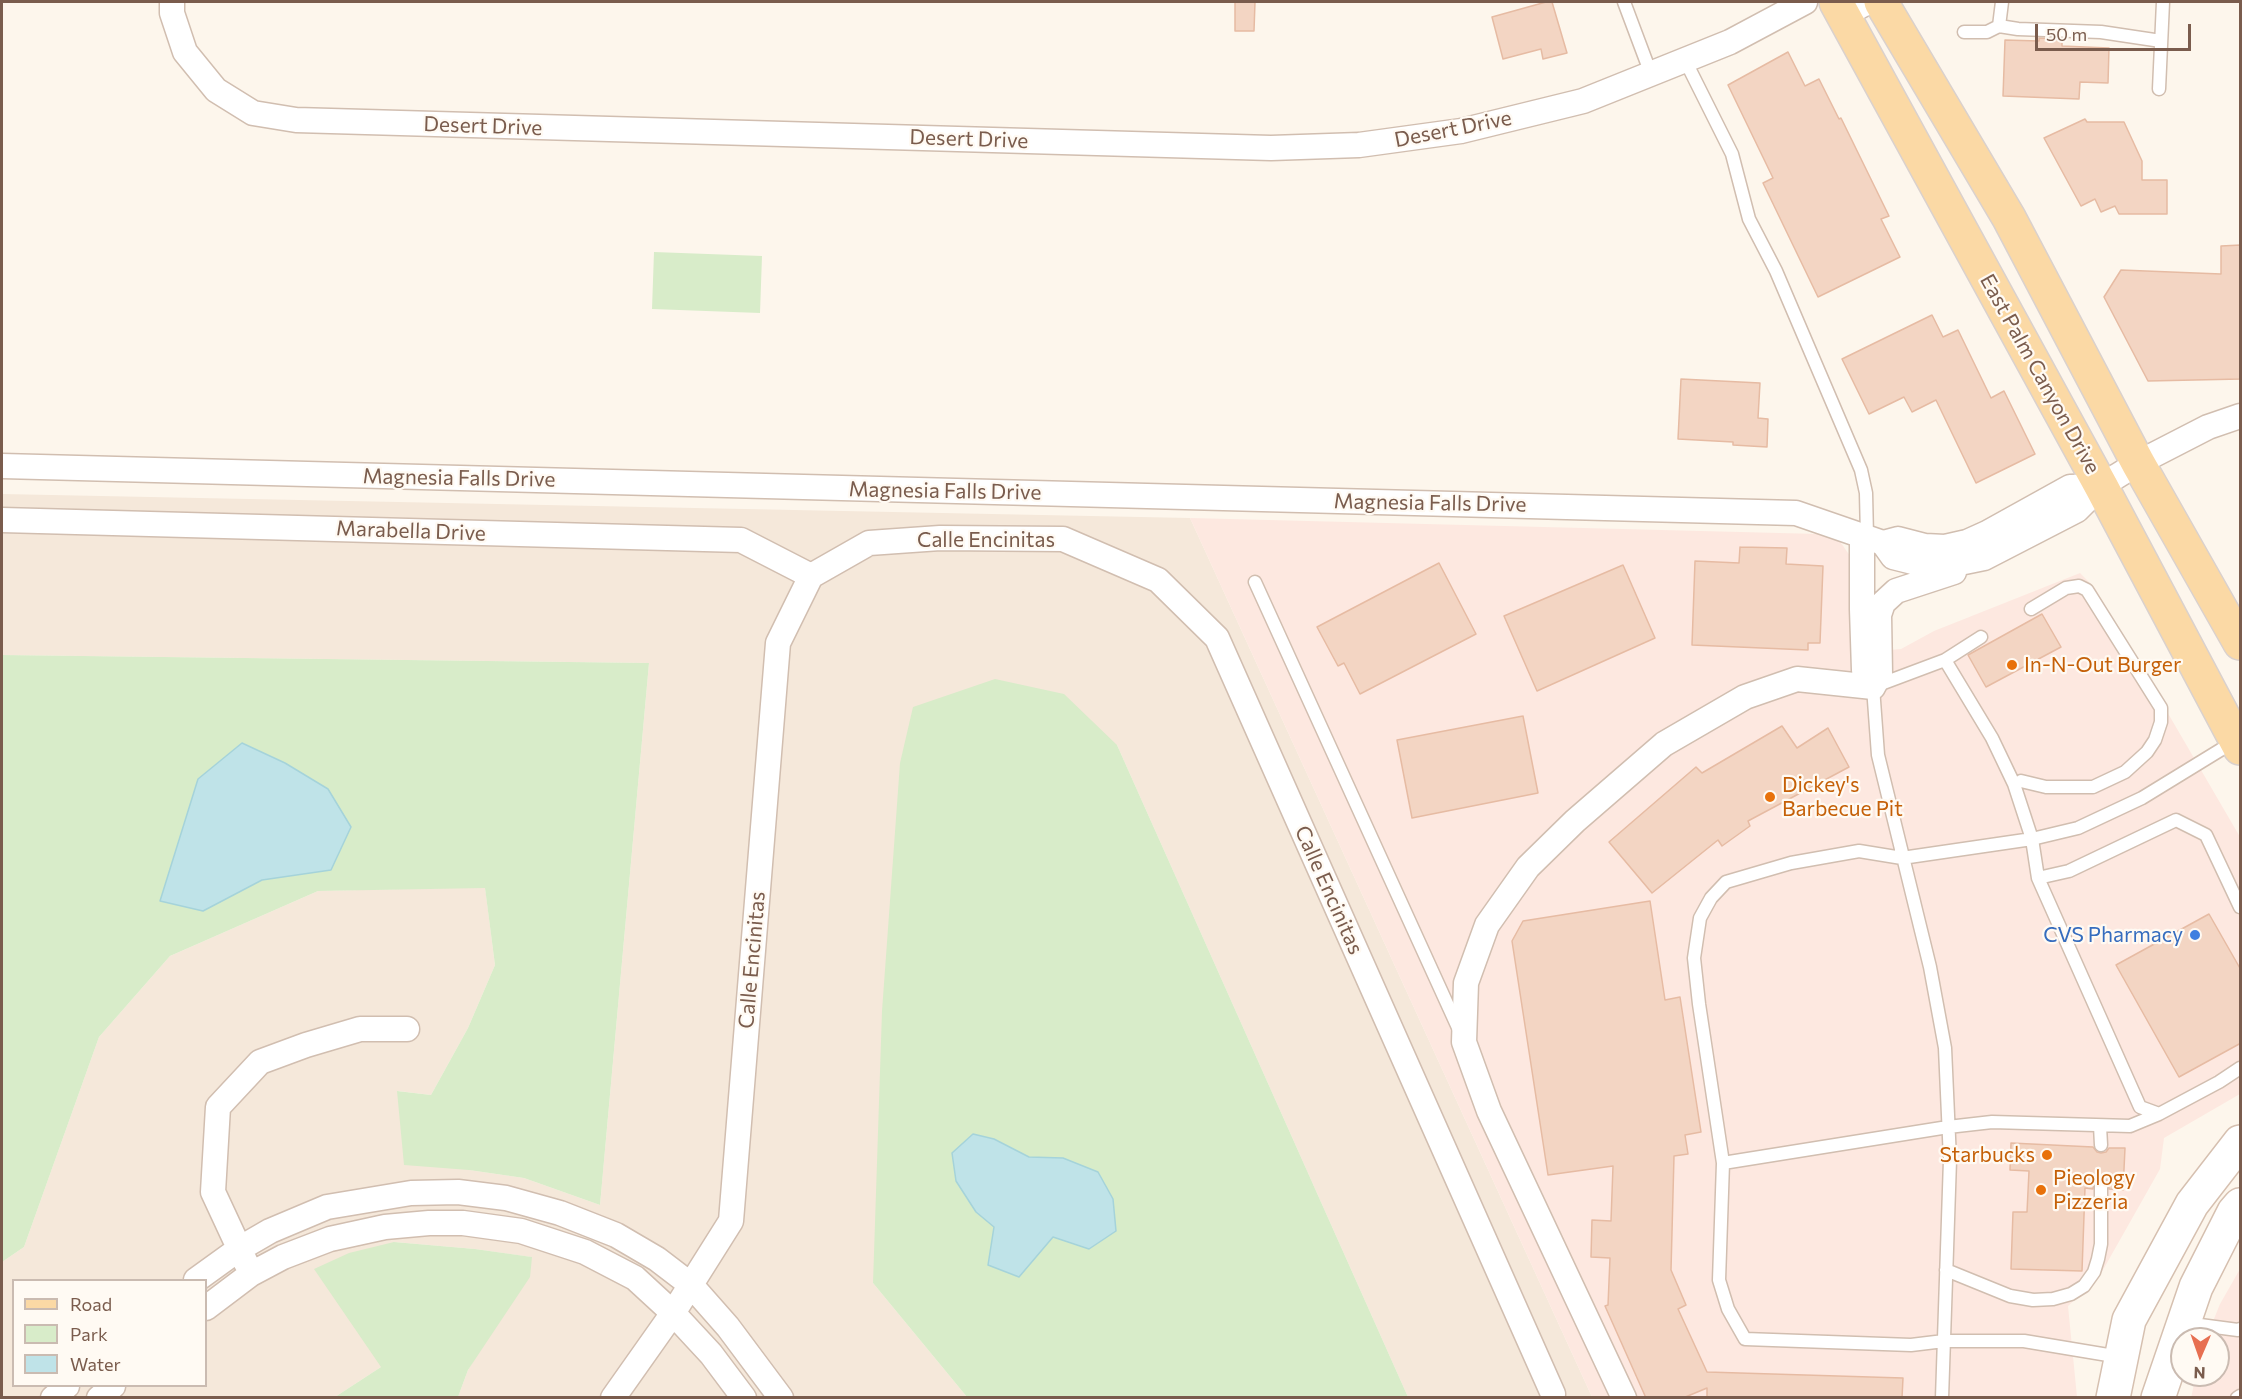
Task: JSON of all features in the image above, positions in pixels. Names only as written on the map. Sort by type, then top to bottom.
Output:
[{"type":"main road","name":"East Palm Canyon Drive","points":[[1881,2],[2009,218],[2138,463],[2241,643]]},
{"type":"main road","name":"East Palm Canyon Drive","points":[[1849,6],[2238,744]]},
{"type":"main road","points":[[2113,1398],[2129,1320],[2192,1204],[2241,1142]]},
{"type":"main road","points":[[2158,1398],[2196,1287],[2234,1212],[2241,1205]]},
{"type":"main road","points":[[2121,1358],[2136,1374],[2137,1398]]},
{"type":"street","name":"Desert Drive","points":[[172,2],[172,13],[185,52],[216,90],[253,113],[296,120],[1271,148],[1359,145],[1461,131],[1584,101],[1730,42],[1805,2]]},
{"type":"street","name":"Magnesia Falls Drive","points":[[1871,538],[1893,557],[1925,565],[1946,566],[1984,558],[2077,510],[2101,486],[2138,463],[2208,427],[2241,416]]},
{"type":"street","name":"Magnesia Falls Drive","points":[[2,466],[1796,513],[1871,538],[1898,539],[1925,546],[1945,547],[1967,542],[2070,487],[2101,486]]},
{"type":"street","name":"Marabella Drive","points":[[2,520],[741,540],[811,576]]},
{"type":"street","name":"Calle Encinitas","points":[[613,1398],[673,1313],[731,1221],[778,643],[811,576],[869,543],[940,538],[1063,539],[1158,580],[1217,638],[1553,1394]]},
{"type":"street","points":[[1871,538],[1862,609],[1864,675],[1873,687]]},
{"type":"street","points":[[1873,687],[1880,674],[1880,615],[1883,603],[1896,591],[1949,575],[1971,562]]},
{"type":"street","points":[[1624,1398],[1489,1111],[1464,1042],[1466,983],[1487,925],[1528,867],[1575,821],[1664,744],[1745,697],[1797,679],[1873,687]]},
{"type":"street","points":[[251,1274],[213,1192],[218,1107],[260,1062],[360,1029],[407,1029]]},
{"type":"street","points":[[199,1279],[239,1249],[270,1231],[327,1207],[411,1193],[458,1192],[517,1201],[560,1213],[616,1235],[657,1259],[690,1285],[728,1327],[781,1398]]},
{"type":"street","points":[[207,1307],[251,1274],[283,1257],[330,1239],[385,1227],[429,1223],[463,1223],[521,1231],[585,1251],[635,1278],[673,1313],[711,1354],[744,1398]]},
{"type":"street","points":[[52,1398],[66,1387]]},
{"type":"street","points":[[99,1398],[112,1387]]},
{"type":"lane","points":[[1624,2],[1651,74]]},
{"type":"lane","points":[[1999,26],[2002,2]]},
{"type":"lane","points":[[2159,89],[2163,2]]},
{"type":"lane","points":[[1964,32],[1988,32],[1999,26],[2018,29],[2101,32],[2161,41]]},
{"type":"lane","points":[[1685,60],[1732,154],[1749,219],[1776,271],[1861,470],[1871,538]]},
{"type":"lane","points":[[1255,582],[1464,1042]]},
{"type":"lane","points":[[2021,781],[2046,787],[2093,787],[2125,772],[2147,752],[2155,740],[2161,722],[2161,708],[2087,590],[2079,586],[2066,588],[2031,609]]},
{"type":"lane","points":[[1942,1398],[1950,1160],[1945,1048],[1930,967],[1878,755],[1873,687],[1945,660],[1981,637]]},
{"type":"lane","points":[[1945,660],[1992,738],[2014,784],[2032,839],[2038,878],[2140,1107],[2159,1114]]},
{"type":"lane","points":[[2121,1358],[2025,1341],[1944,1341],[1911,1345],[1746,1339],[1728,1309],[1719,1280],[1723,1163],[1694,958],[1700,918],[1711,898],[1726,882],[1791,863],[1859,851],[1902,858],[2032,839],[2078,828],[2142,798],[2238,744]]},
{"type":"lane","points":[[2038,878],[2069,871],[2176,820],[2206,835],[2241,907]]},
{"type":"lane","points":[[1723,1163],[1992,1122],[2130,1126],[2159,1114],[2220,1082],[2241,1068]]},
{"type":"lane","points":[[2100,1126],[2101,1145]]},
{"type":"lane","points":[[1946,1270],[2010,1296],[2033,1300],[2053,1299],[2071,1294],[2084,1286],[2094,1272],[2098,1259],[2101,1244],[2101,1186]]},
{"type":"lane","points":[[2184,1323],[2241,1329]]},
{"type":"shaded area","points":[[2,494],[1190,518],[1592,1397],[1408,1397],[1117,745],[873,1283],[967,1397],[458,1397],[468,1370],[531,1257],[475,1249],[394,1242],[381,1367],[335,1397],[2,1397],[2,1262],[24,1247],[99,1037],[170,956],[318,891],[485,887],[495,965],[468,1028],[431,1095],[398,1091],[469,1170],[524,1178],[600,1205],[649,663],[2,655]]},
{"type":"shaded area","points":[[1190,518],[1819,534],[1839,540],[1850,556],[1856,653],[1901,649],[1934,631],[2080,573],[2095,588],[2240,837],[2240,1094],[2164,1138],[2160,1169],[2099,1277],[2068,1306],[2077,1397],[1592,1397]]},
{"type":"shaded area","points":[[2240,1269],[2240,1397],[2191,1398],[2193,1387],[2230,1387],[2230,1327],[2211,1327],[2220,1304]]},
{"type":"green space","points":[[654,252],[762,256],[760,313],[652,309]]},
{"type":"green space","points":[[2,655],[649,663],[600,1205],[524,1178],[469,1170],[404,1165],[397,1091],[431,1095],[468,1028],[495,965],[485,888],[318,891],[170,956],[99,1037],[24,1247],[2,1262]]},
{"type":"green space","points":[[995,679],[1064,694],[1117,745],[1408,1397],[967,1397],[873,1283],[882,1011],[900,763],[913,707]]},
{"type":"green space","points":[[394,1242],[532,1257],[530,1277],[468,1370],[458,1397],[335,1397],[381,1367],[314,1269],[349,1253]]},
{"type":"water","points":[[242,743],[285,763],[328,789],[351,827],[331,870],[262,880],[203,911],[160,901],[198,779]]},
{"type":"water","points":[[973,1134],[994,1139],[1029,1157],[1063,1158],[1098,1172],[1113,1199],[1116,1231],[1089,1249],[1053,1237],[1019,1277],[988,1265],[994,1227],[976,1212],[956,1181],[952,1153]]},
{"type":"building","points":[[1235,2],[1255,2],[1254,31],[1235,31]]},
{"type":"building","points":[[1552,2],[1567,53],[1543,59],[1541,49],[1503,59],[1492,17]]},
{"type":"building","points":[[2039,38],[2062,39],[2062,46],[2109,48],[2108,83],[2080,82],[2079,99],[2003,96],[2005,40],[2039,41]]},
{"type":"building","points":[[1788,52],[1805,86],[1819,79],[1839,119],[1841,118],[1889,216],[1881,219],[1900,257],[1818,297],[1763,183],[1773,178],[1728,85]]},
{"type":"building","points":[[2085,119],[2087,122],[2124,122],[2142,161],[2142,180],[2167,180],[2167,214],[2119,214],[2115,206],[2101,212],[2095,199],[2081,206],[2044,138]]},
{"type":"building","points":[[2241,245],[2241,379],[2148,381],[2104,297],[2121,270],[2221,274],[2221,246]]},
{"type":"building","points":[[1932,315],[1943,337],[1958,330],[1991,398],[2004,391],[2035,454],[1976,483],[1936,400],[1912,412],[1904,397],[1869,414],[1842,359]]},
{"type":"building","points":[[1681,379],[1760,383],[1758,418],[1768,419],[1767,447],[1733,445],[1733,442],[1678,439]]},
{"type":"building","points":[[1740,547],[1787,548],[1786,564],[1823,566],[1820,643],[1808,643],[1808,650],[1692,645],[1695,561],[1739,563]]},
{"type":"building","points":[[1439,563],[1476,634],[1360,694],[1344,663],[1338,666],[1317,627]]},
{"type":"building","points":[[1623,565],[1655,638],[1537,691],[1504,616]]},
{"type":"building","points":[[2042,614],[2061,647],[1986,687],[1968,655]]},
{"type":"building","points":[[1523,716],[1538,793],[1412,818],[1397,740]]},
{"type":"building","points":[[1782,726],[1797,748],[1828,728],[1849,767],[1748,821],[1750,826],[1722,846],[1718,840],[1652,893],[1609,842],[1696,767],[1702,773]]},
{"type":"building","points":[[1650,901],[1665,1000],[1680,997],[1701,1132],[1685,1135],[1688,1154],[1674,1156],[1671,1270],[1686,1305],[1678,1309],[1707,1372],[1903,1378],[1902,1398],[1707,1398],[1707,1388],[1683,1398],[1646,1398],[1605,1306],[1608,1305],[1610,1258],[1591,1257],[1592,1220],[1611,1221],[1613,1166],[1548,1175],[1512,941],[1523,921]]},
{"type":"building","points":[[2209,914],[2241,970],[2241,1043],[2179,1077],[2116,965]]},
{"type":"building","points":[[2011,1143],[2093,1147],[2101,1153],[2106,1152],[2109,1148],[2125,1148],[2123,1190],[2109,1189],[2108,1181],[2102,1178],[2094,1181],[2093,1189],[2085,1188],[2082,1271],[2011,1269],[2013,1212],[2027,1212],[2029,1171],[2010,1170]]},
{"type":"place","name":"In-N-Out Burger","points":[[2012,665]]},
{"type":"place","name":"Dickey's Barbecue Pit","points":[[1770,797]]},
{"type":"place","name":"CVS Pharmacy","points":[[2195,935]]},
{"type":"place","name":"Starbucks","points":[[2047,1155]]},
{"type":"place","name":"Pieology Pizzeria","points":[[2041,1190]]}]
